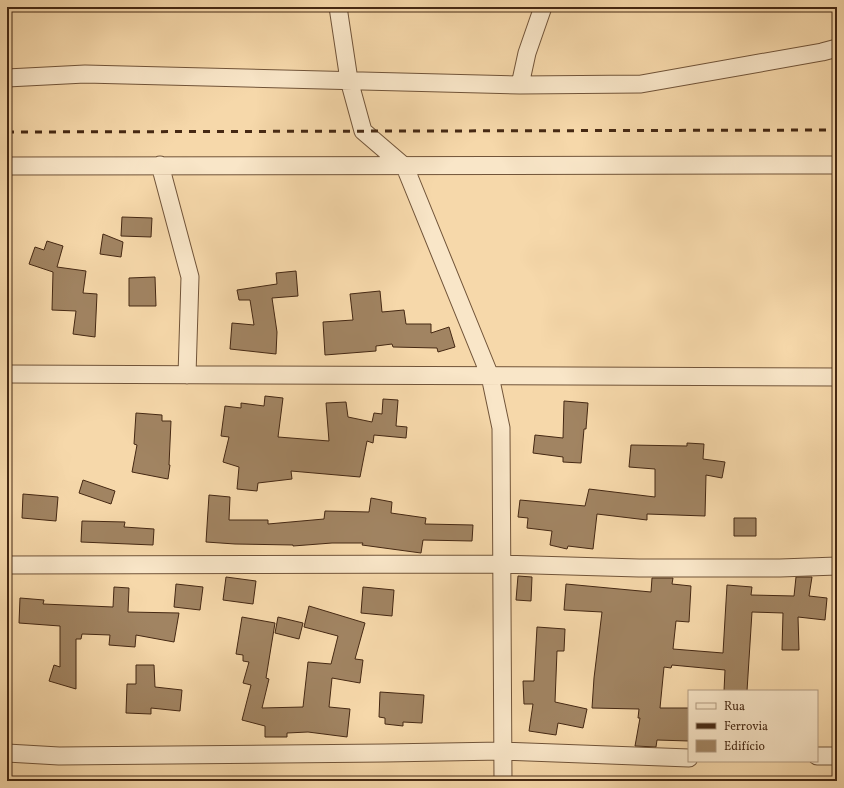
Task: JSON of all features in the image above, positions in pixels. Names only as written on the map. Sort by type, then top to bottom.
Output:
[{"type":"street","points":[[338,7],[349,80],[363,132],[405,167],[490,376],[501,428],[503,781]]},
{"type":"street","points":[[520,85],[527,53],[543,7]]},
{"type":"street","points":[[7,78],[85,74],[520,85],[641,84],[822,52],[837,48]]},
{"type":"street","points":[[160,164],[190,277],[187,375]]},
{"type":"street","points":[[7,166],[160,164],[405,167],[837,165]]},
{"type":"street","points":[[7,374],[837,377]]},
{"type":"street","points":[[7,565],[502,564],[638,568],[780,568],[837,566]]},
{"type":"street","points":[[7,753],[59,756],[385,754],[502,751],[688,758]]},
{"type":"street","points":[[818,756],[837,756]]},
{"type":"building","points":[[122,217],[152,218],[151,237],[121,236]]},
{"type":"building","points":[[103,234],[123,242],[121,257],[100,254]]},
{"type":"building","points":[[47,241],[63,246],[57,267],[86,271],[83,293],[97,294],[95,337],[73,334],[76,311],[52,310],[53,272],[29,264],[35,247],[44,250]]},
{"type":"building","points":[[296,271],[298,296],[272,298],[277,332],[276,354],[230,349],[232,323],[254,325],[250,300],[239,300],[237,290],[277,284],[276,273]]},
{"type":"building","points":[[155,277],[156,306],[129,306],[129,278]]},
{"type":"building","points":[[380,291],[382,312],[404,310],[406,324],[431,324],[431,333],[449,327],[455,347],[438,352],[437,348],[393,347],[392,344],[376,346],[376,351],[325,355],[323,322],[353,320],[350,294]]},
{"type":"building","points":[[265,396],[283,398],[278,437],[329,441],[326,403],[346,402],[348,417],[372,422],[374,413],[382,414],[383,399],[398,400],[396,426],[407,427],[406,438],[374,435],[373,443],[367,441],[360,477],[291,471],[292,479],[258,483],[257,491],[237,489],[239,467],[223,462],[229,437],[221,436],[225,406],[241,408],[241,403],[264,406]]},
{"type":"building","points":[[564,401],[588,403],[581,463],[563,462],[563,457],[533,453],[535,435],[563,438]]},
{"type":"building","points":[[136,413],[162,415],[162,421],[171,421],[170,465],[168,479],[132,472],[137,445],[134,444]]},
{"type":"building","points":[[687,443],[704,444],[703,459],[725,462],[722,478],[706,475],[705,516],[647,514],[647,520],[597,514],[593,549],[568,546],[567,549],[550,545],[552,531],[527,528],[528,518],[518,517],[520,500],[585,506],[589,489],[655,497],[655,469],[629,467],[631,445],[687,446]]},
{"type":"building","points":[[83,480],[115,491],[111,504],[79,493]]},
{"type":"building","points":[[23,494],[58,497],[56,521],[22,518]]},
{"type":"building","points":[[209,495],[230,497],[229,520],[268,520],[268,524],[324,519],[325,511],[369,512],[371,498],[392,502],[391,513],[426,518],[425,524],[473,525],[472,541],[423,540],[421,553],[362,545],[363,543],[332,543],[293,546],[206,542]]},
{"type":"building","points":[[734,518],[756,518],[756,536],[734,536]]},
{"type":"building","points":[[82,521],[125,522],[124,527],[154,529],[153,545],[81,542]]},
{"type":"building","points":[[518,576],[532,577],[531,601],[516,600]]},
{"type":"building","points":[[226,577],[256,581],[253,604],[223,600]]},
{"type":"building","points":[[796,577],[812,577],[809,596],[827,598],[825,620],[798,617],[799,650],[782,650],[783,613],[752,612],[747,690],[724,690],[725,670],[672,665],[671,668],[664,667],[660,708],[688,708],[688,741],[657,740],[656,747],[635,746],[640,718],[638,718],[639,709],[592,708],[602,612],[564,610],[566,584],[651,592],[652,578],[673,578],[672,584],[691,586],[689,622],[676,621],[673,649],[723,653],[727,585],[752,587],[751,595],[794,596]]},
{"type":"building","points":[[176,584],[203,587],[200,610],[174,607]]},
{"type":"building","points":[[114,587],[129,588],[128,612],[179,613],[174,642],[136,635],[135,647],[109,645],[110,635],[82,634],[81,639],[76,639],[76,689],[49,681],[54,665],[60,667],[60,626],[19,623],[20,598],[44,600],[43,604],[113,607]]},
{"type":"building","points":[[363,587],[394,590],[392,616],[361,613]]},
{"type":"building","points":[[309,606],[365,623],[355,659],[363,660],[360,683],[332,678],[329,707],[350,709],[347,737],[308,732],[287,733],[287,737],[265,737],[265,726],[242,720],[251,685],[243,683],[249,662],[243,661],[243,655],[236,654],[242,617],[275,623],[266,678],[269,679],[262,708],[303,707],[308,662],[331,664],[338,636],[304,627]]},
{"type":"building","points":[[278,617],[303,623],[299,639],[275,633]]},
{"type":"building","points":[[537,627],[565,629],[564,651],[557,651],[555,702],[587,709],[583,728],[558,723],[556,735],[529,731],[533,704],[524,704],[523,681],[534,681]]},
{"type":"building","points":[[136,665],[154,665],[155,687],[182,690],[180,711],[151,708],[151,714],[126,713],[127,684],[136,684]]},
{"type":"building","points":[[380,692],[424,695],[422,723],[403,722],[403,726],[385,724],[385,718],[379,717]]},
{"type":"railway","points":[[7,132],[837,130]]}]
